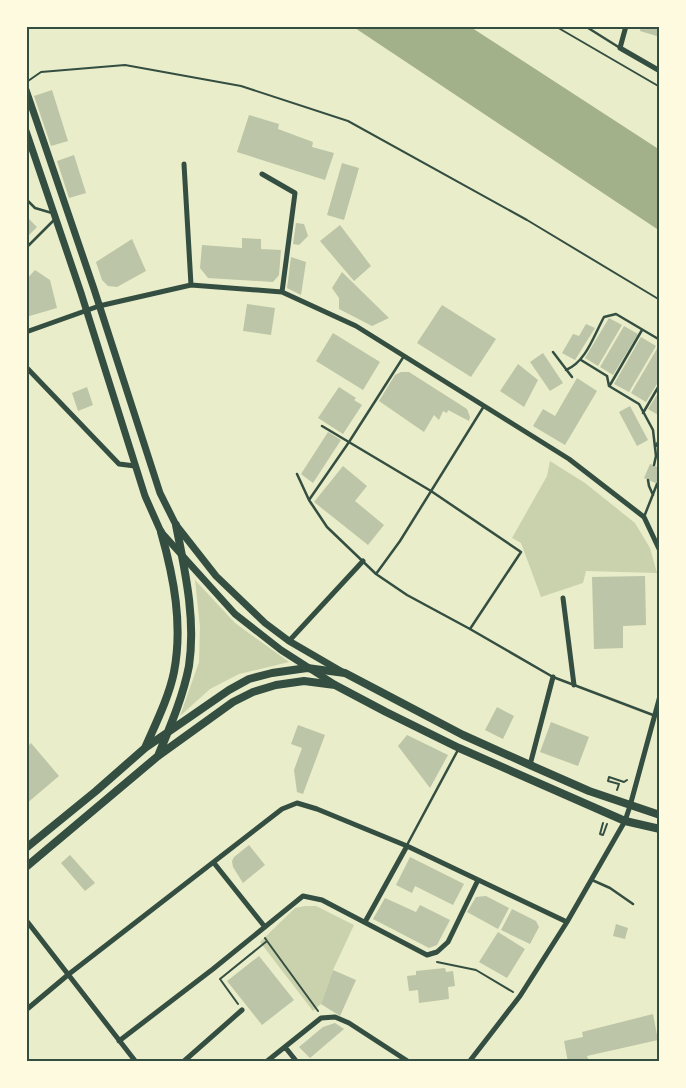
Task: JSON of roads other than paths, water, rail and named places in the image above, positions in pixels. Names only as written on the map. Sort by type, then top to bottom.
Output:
[{"type":"main road","points":[[26,90],[100,306],[160,493],[176,525],[223,583],[265,623],[289,641],[344,673],[463,735],[589,792],[660,815]]},
{"type":"main road","points":[[26,131],[81,293],[145,496],[160,532],[176,594],[178,640],[174,674],[145,748]]},
{"type":"main road","points":[[158,756],[182,691],[188,666],[191,636],[189,592],[176,525]]},
{"type":"main road","points":[[160,532],[235,614],[281,650],[335,685],[459,748],[625,821],[660,829]]},
{"type":"main road","points":[[26,848],[145,748],[229,690],[249,680],[272,673],[307,668],[344,673]]},
{"type":"main road","points":[[26,855],[29,864],[158,756],[233,702],[253,692],[276,685],[304,681],[335,685]]},
{"type":"street","points":[[626,26],[620,48],[660,71]]},
{"type":"street","points":[[184,164],[191,285]]},
{"type":"street","points":[[262,174],[295,192],[282,292]]},
{"type":"street","points":[[26,332],[100,306],[191,285],[282,292],[356,326],[569,459],[644,517],[660,551]]},
{"type":"street","points":[[26,367],[101,449],[119,464],[135,466]]},
{"type":"street","points":[[289,641],[363,561]]},
{"type":"street","points":[[563,598],[574,685]]},
{"type":"street","points":[[530,765],[554,677]]},
{"type":"street","points":[[469,1062],[520,996],[567,922],[625,821],[660,696]]},
{"type":"street","points":[[26,1010],[69,974],[282,810],[297,803],[317,809],[407,846],[567,922]]},
{"type":"street","points":[[366,922],[407,846]]},
{"type":"street","points":[[214,863],[265,927]]},
{"type":"street","points":[[119,1041],[213,970],[303,896],[322,900],[427,955],[437,952],[448,942],[478,880]]},
{"type":"street","points":[[26,920],[136,1062]]},
{"type":"street","points":[[183,1062],[242,1010]]},
{"type":"street","points":[[266,1062],[322,1018],[336,1017],[409,1062]]},
{"type":"street","points":[[285,1047],[297,1062]]},
{"type":"lane","points":[[585,26],[620,48]]},
{"type":"lane","points":[[26,199],[35,208],[54,216],[26,248]]},
{"type":"lane","points":[[566,370],[574,367],[581,360],[604,316],[616,314],[660,340]]},
{"type":"lane","points":[[610,386],[642,330]]},
{"type":"lane","points":[[554,352],[572,377]]},
{"type":"lane","points":[[309,500],[404,356]]},
{"type":"lane","points":[[581,360],[607,376],[610,386],[639,404],[653,430],[656,456],[654,466]]},
{"type":"lane","points":[[643,413],[660,384]]},
{"type":"lane","points":[[376,574],[400,541],[484,406]]},
{"type":"lane","points":[[322,426],[431,491],[521,552],[470,629]]},
{"type":"lane","points":[[655,447],[660,438]]},
{"type":"lane","points":[[656,456],[660,460]]},
{"type":"lane","points":[[297,474],[309,500],[327,527],[376,574],[407,595],[554,677],[655,716]]},
{"type":"lane","points":[[648,480],[653,495]]},
{"type":"lane","points":[[644,517],[658,484]]},
{"type":"lane","points":[[407,846],[459,748]]},
{"type":"lane","points":[[592,880],[610,888],[633,904]]}]
